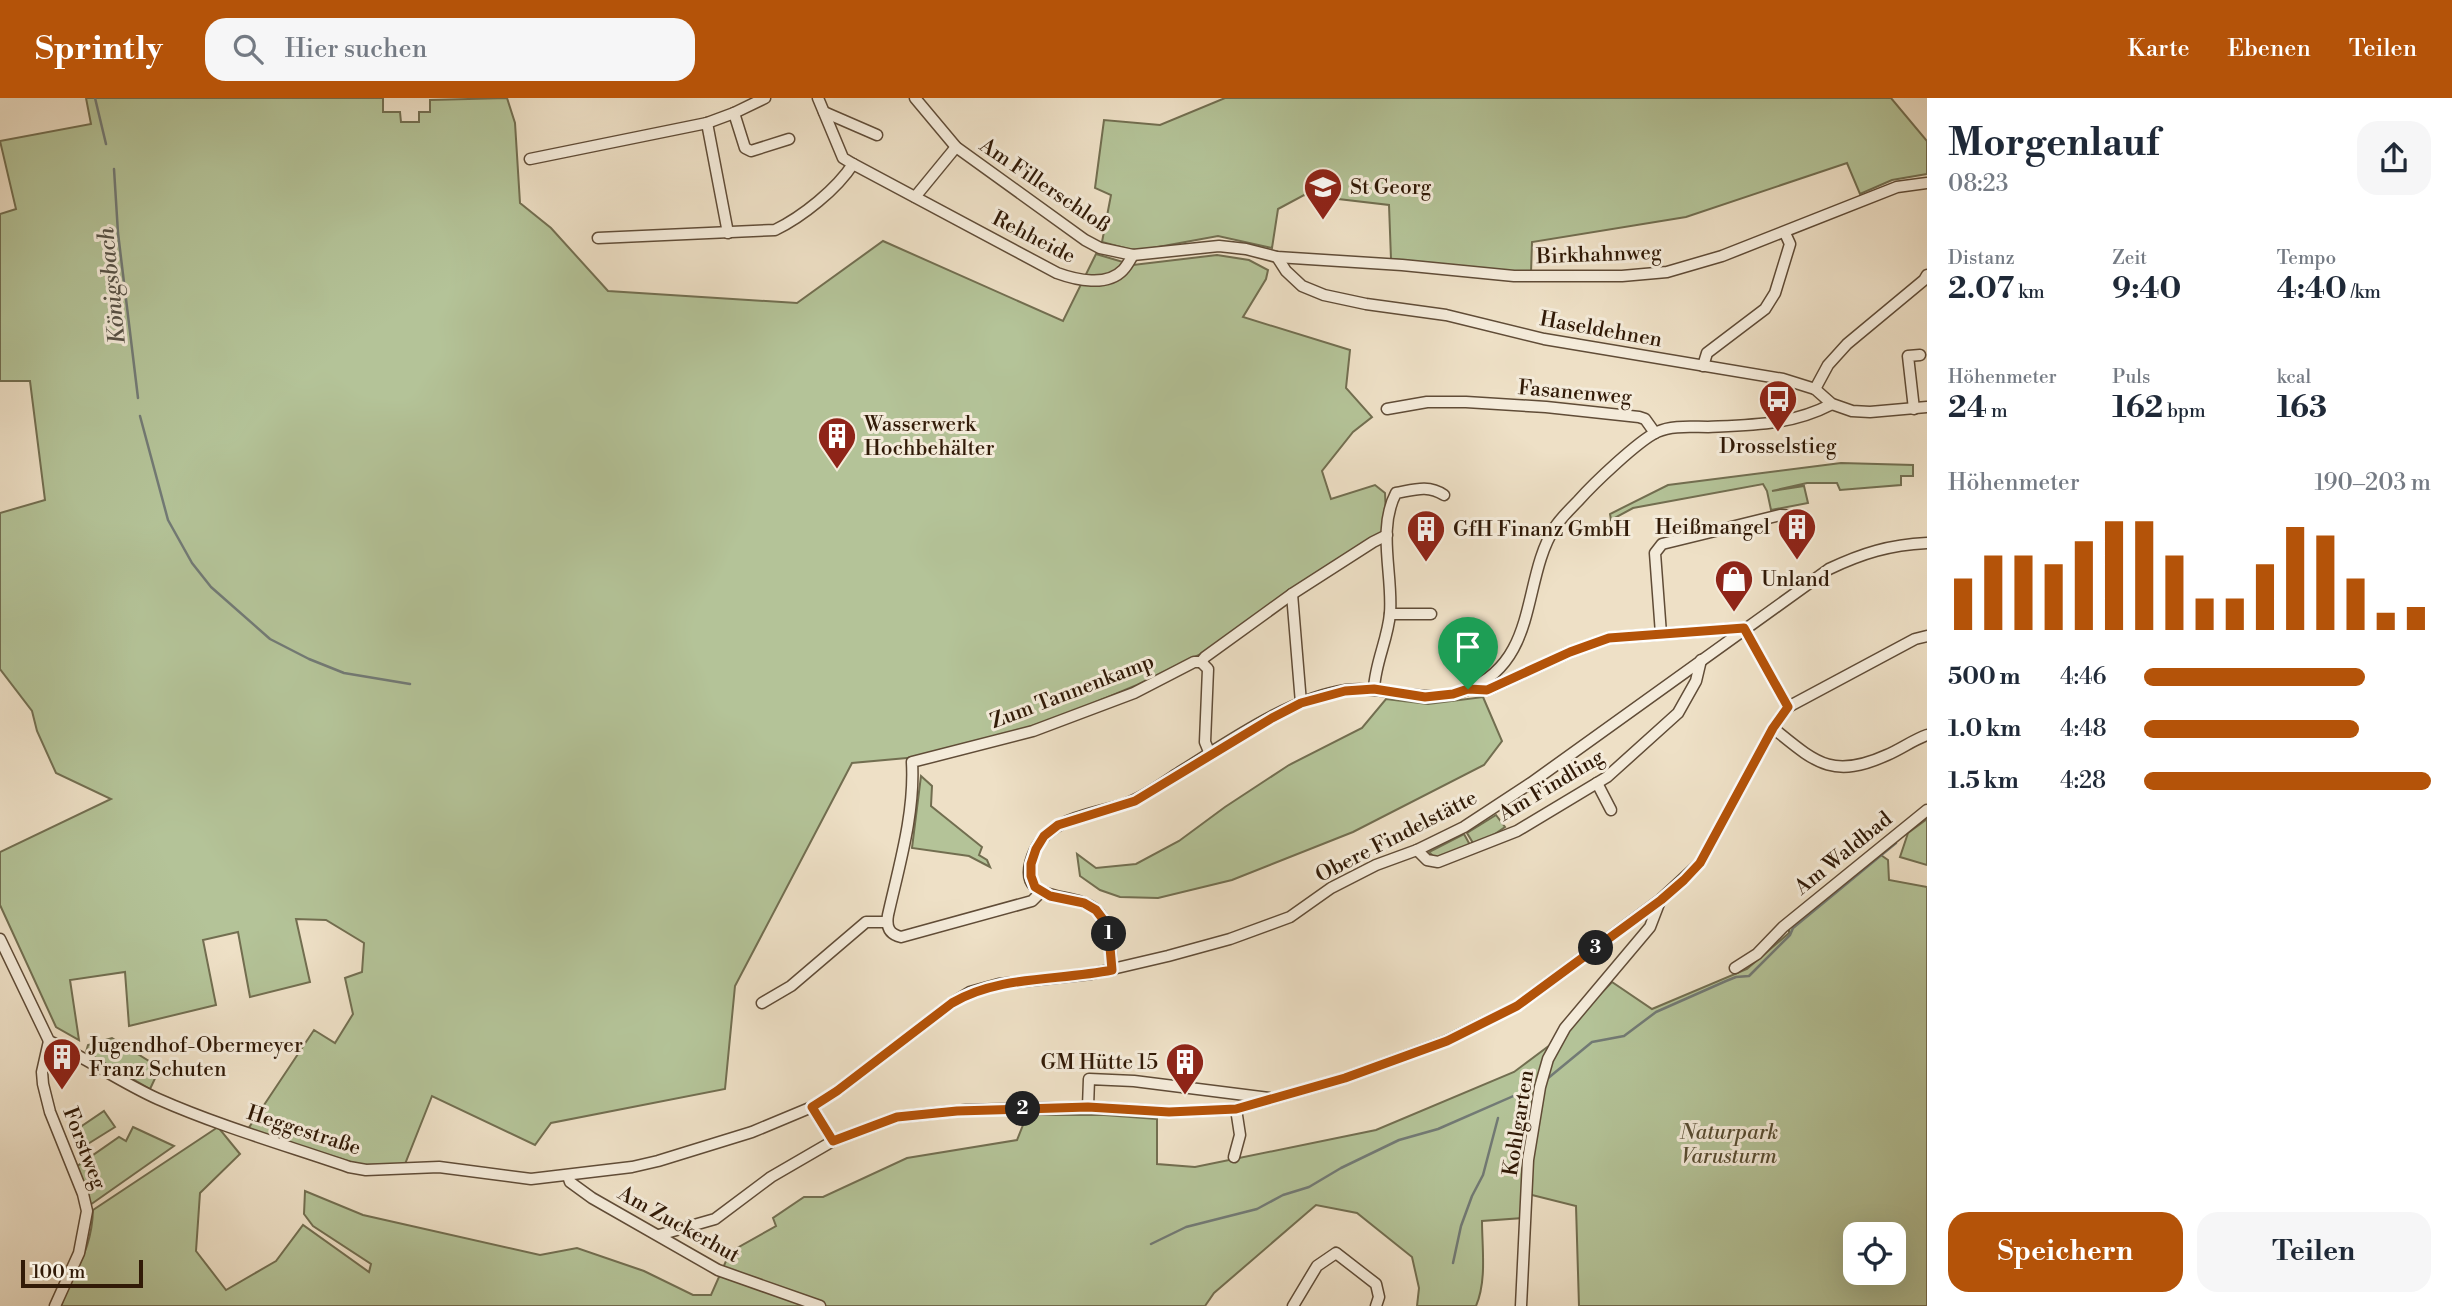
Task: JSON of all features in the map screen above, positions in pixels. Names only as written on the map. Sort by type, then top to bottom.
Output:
[{"type":"street","points":[[530,159],[707,123],[765,98]]},
{"type":"street","name":"Rehheide","points":[[818,98],[843,158],[1057,273],[1087,281],[1102,279],[1122,272],[1132,255]]},
{"type":"street","name":"Am Fillerschloß","points":[[915,98],[957,147],[1085,240],[1116,253],[1132,255],[1219,246],[1277,257],[1301,257]]},
{"type":"street","points":[[824,112],[877,135]]},
{"type":"street","points":[[734,113],[745,148],[751,151],[789,139]]},
{"type":"street","points":[[707,123],[728,233]]},
{"type":"street","points":[[915,197],[957,147]]},
{"type":"street","points":[[598,238],[775,230],[787,224],[836,186],[853,164]]},
{"type":"street","name":"Birkhahnweg","points":[[1301,257],[1514,276],[1622,276],[1667,272],[1785,233],[1898,187],[1927,183]]},
{"type":"street","points":[[1703,366],[1707,353],[1765,309],[1775,293],[1790,244],[1785,233]]},
{"type":"street","name":"Haseldehnen","points":[[1277,257],[1286,271],[1302,286],[1324,295],[1446,315],[1544,339],[1783,379],[1815,389],[1832,404],[1852,411],[1927,407]]},
{"type":"street","points":[[1815,389],[1828,365],[1847,344],[1927,275]]},
{"type":"street","points":[[1914,409],[1908,356],[1920,355]]},
{"type":"street","name":"Fasanenweg","points":[[1387,409],[1427,402],[1546,407],[1639,417],[1645,419],[1655,433]]},
{"type":"street","points":[[1112,970],[1109,936],[1105,922],[1096,910],[1084,903],[1041,892],[1035,887],[1031,864],[1044,836],[1058,825],[1135,801],[1210,754],[1301,703],[1345,691],[1374,689],[1425,697],[1453,694],[1468,689],[1487,678],[1506,660],[1521,635],[1545,550],[1555,527],[1579,499],[1643,441],[1655,433],[1678,428],[1777,422],[1811,415],[1832,404]]},
{"type":"street","points":[[1374,689],[1374,676],[1390,614],[1387,535],[1392,501],[1396,493],[1424,488],[1436,489],[1444,495]]},
{"type":"street","points":[[1661,634],[1655,553],[1662,544],[1780,515],[1804,516]]},
{"type":"street","name":"Zum Tannenkamp","points":[[887,922],[906,830],[913,776],[912,762],[1033,731],[1134,693],[1195,662],[1201,662],[1292,594],[1387,535]]},
{"type":"street","name":"Obere Findelstätte","points":[[720,1142],[812,1107],[970,992],[999,984],[1112,970],[1264,928],[1290,917],[1331,888],[1376,865],[1418,850],[1464,827],[1531,783],[1829,569],[1861,554],[1898,545],[1927,543]]},
{"type":"street","points":[[1292,594],[1301,703]]},
{"type":"street","points":[[1390,614],[1431,614]]},
{"type":"street","points":[[1468,689],[1487,690],[1570,652],[1609,638],[1744,628],[1788,707]]},
{"type":"street","points":[[659,1235],[715,1219],[771,1177],[833,1141],[897,1117],[966,1111],[1088,1107],[1169,1112],[1236,1109],[1345,1078],[1447,1041],[1517,1006],[1661,900],[1684,880],[1700,863],[1773,728],[1788,707],[1915,639],[1927,636]]},
{"type":"street","name":"Am Findling","points":[[1418,850],[1427,860],[1438,862],[1517,831],[1607,777],[1678,713],[1696,681],[1701,660]]},
{"type":"street","points":[[1201,662],[1209,669],[1205,743],[1210,754]]},
{"type":"street","points":[[1773,728],[1811,759],[1842,767],[1888,755],[1927,735]]},
{"type":"street","points":[[1597,783],[1611,810]]},
{"type":"street","name":"Am Waldbad","points":[[1735,968],[1757,954],[1783,927],[1927,810]]},
{"type":"street","points":[[762,1003],[791,986],[866,922],[887,922],[893,936],[901,937],[1032,901],[1041,892]]},
{"type":"street","name":"Kohlgarten","points":[[1521,1306],[1528,1160],[1540,1087],[1548,1059],[1565,1027],[1650,927],[1661,900]]},
{"type":"street","points":[[0,939],[49,1041]]},
{"type":"street","name":"Heggestraße","points":[[49,1041],[156,1098],[219,1123],[349,1167],[366,1170],[439,1167],[531,1179],[645,1164],[720,1142]]},
{"type":"street","name":"Forstweg","points":[[49,1041],[42,1072],[43,1084],[50,1112],[83,1194],[87,1211],[79,1253],[55,1306]]},
{"type":"street","points":[[1088,1107],[1089,1079],[1133,1081],[1276,1099]]},
{"type":"street","points":[[812,1107],[833,1141]]},
{"type":"street","points":[[1234,1157],[1240,1135],[1236,1109]]},
{"type":"street","name":"Am Zuckerhut","points":[[568,1176],[570,1182],[592,1198],[718,1270],[734,1278],[820,1306]]},
{"type":"street","points":[[1293,1306],[1317,1266],[1336,1253],[1376,1284],[1379,1297],[1376,1306]]},
{"type":"green space","points":[[86,98],[383,98],[383,112],[400,112],[401,122],[419,122],[419,112],[430,112],[430,100],[507,98],[515,123],[520,203],[551,228],[608,291],[797,303],[883,241],[1063,321],[1096,254],[1133,265],[1217,255],[1249,260],[1268,270],[1266,279],[1243,317],[1350,350],[1346,388],[1372,417],[1353,432],[1322,471],[1331,499],[1375,485],[1385,493],[1386,516],[1381,534],[1203,653],[1137,685],[1072,712],[1000,737],[918,757],[852,763],[735,986],[725,1089],[551,1123],[535,1145],[432,1096],[405,1164],[360,1165],[248,1129],[314,1030],[335,1043],[353,1014],[345,978],[362,972],[364,943],[326,920],[296,919],[310,982],[250,997],[238,932],[203,940],[216,1005],[129,1026],[125,972],[70,980],[79,1040],[56,1027],[0,905],[0,852],[111,799],[56,773],[37,731],[32,711],[0,669],[0,513],[45,500],[30,381],[0,381],[0,214],[16,209],[0,141],[91,124]]},
{"type":"green space","points":[[1225,98],[1891,98],[1927,141],[1927,174],[1892,180],[1860,194],[1847,163],[1686,217],[1532,242],[1531,273],[1391,259],[1389,205],[1304,195],[1278,209],[1272,248],[1218,236],[1136,251],[1102,242],[1111,195],[1095,188],[1104,120],[1160,125]]},
{"type":"green space","points":[[1841,463],[1913,465],[1913,476],[1901,476],[1901,485],[1840,490],[1837,483],[1807,483],[1772,491],[1804,486],[1808,503],[1771,510],[1763,484],[1633,508],[1611,520],[1610,514],[1668,485]]},
{"type":"green space","points":[[1483,697],[1502,741],[1484,765],[1353,832],[1232,880],[1158,898],[1120,897],[1100,890],[1080,876],[1077,854],[1096,868],[1136,864],[1179,841],[1289,765],[1362,728],[1386,699],[1428,704]]},
{"type":"green space","points":[[921,776],[932,786],[931,806],[982,847],[979,855],[987,860],[990,867],[969,856],[912,848]]},
{"type":"green space","points":[[1496,815],[1505,827],[1492,836],[1473,843],[1467,833]]},
{"type":"green space","points":[[1927,819],[1927,865],[1900,857],[1908,833]]},
{"type":"green space","points":[[1464,834],[1470,845],[1436,859],[1429,852]]},
{"type":"green space","name":"Naturpark Varusturm","points":[[1878,853],[1888,860],[1889,880],[1927,887],[1927,1306],[1579,1306],[1576,1206],[1528,1194],[1523,1218],[1482,1221],[1483,1275],[1476,1306],[1417,1306],[1419,1288],[1412,1257],[1357,1213],[1316,1205],[1214,1293],[1205,1306],[61,1306],[86,1249],[93,1210],[218,1127],[240,1154],[200,1193],[196,1251],[226,1290],[276,1261],[303,1225],[369,1272],[371,1264],[313,1226],[304,1214],[305,1191],[363,1215],[540,1255],[577,1248],[644,1271],[693,1295],[711,1295],[730,1252],[776,1226],[773,1218],[804,1197],[823,1197],[907,1158],[1017,1140],[1027,1115],[1104,1115],[1157,1119],[1157,1164],[1195,1167],[1376,1130],[1514,1072],[1554,1042],[1612,982],[1652,1009],[1747,969],[1789,933],[1789,924]]},
{"type":"green space","points":[[112,1038],[160,1068],[150,1089],[86,1052],[88,1045]]},
{"type":"green space","points":[[104,1111],[115,1127],[83,1147],[73,1132]]},
{"type":"green space","points":[[133,1127],[174,1146],[90,1205],[76,1167],[119,1137],[126,1141]]},
{"type":"waterway","name":"Königsbach","points":[[95,98],[106,144]]},
{"type":"waterway","name":"Königsbach","points":[[114,169],[118,233],[138,398]]},
{"type":"waterway","points":[[140,416],[168,520],[192,563],[211,587],[270,639],[309,659],[344,673],[410,684]]},
{"type":"waterway","points":[[1547,1079],[1592,1042],[1624,1036],[1656,1012],[1736,977],[1749,976],[1790,935],[1793,928],[1896,843]]},
{"type":"waterway","points":[[1151,1244],[1186,1227],[1257,1209],[1283,1195],[1309,1187],[1399,1140],[1438,1129],[1534,1087]]},
{"type":"waterway","points":[[1453,1263],[1461,1226],[1483,1175],[1498,1118]]},
{"type":"place","name":"St Georg","points":[[1323,221]]},
{"type":"place","name":"Drosselstieg","points":[[1778,433]]},
{"type":"place","name":"Wasserwerk Hochbehälter","points":[[837,470]]},
{"type":"place","name":"Heißmangel","points":[[1797,561]]},
{"type":"place","name":"GfH Finanz GmbH","points":[[1426,563]]},
{"type":"place","name":"Unland","points":[[1734,613]]},
{"type":"place","name":"Jugendhof-Obermeyer Franz Schuten","points":[[62,1091]]},
{"type":"place","name":"GM Hütte 15","points":[[1185,1096]]},
{"type":"route","points":[[1744,628],[1788,707],[1773,728],[1700,863],[1684,880],[1661,900],[1517,1006],[1447,1041],[1345,1078],[1236,1109],[1169,1112],[1088,1107],[957,1111],[897,1117],[833,1141],[812,1107],[952,1003],[970,992],[999,984],[1112,970],[1109,936],[1105,922],[1096,910],[1084,903],[1050,896],[1035,887],[1031,864],[1036,849],[1044,836],[1058,825],[1135,801],[1210,754],[1301,703],[1345,691],[1374,689],[1425,697],[1453,694],[1468,689],[1487,690],[1570,652],[1609,638],[1744,628]]}]
